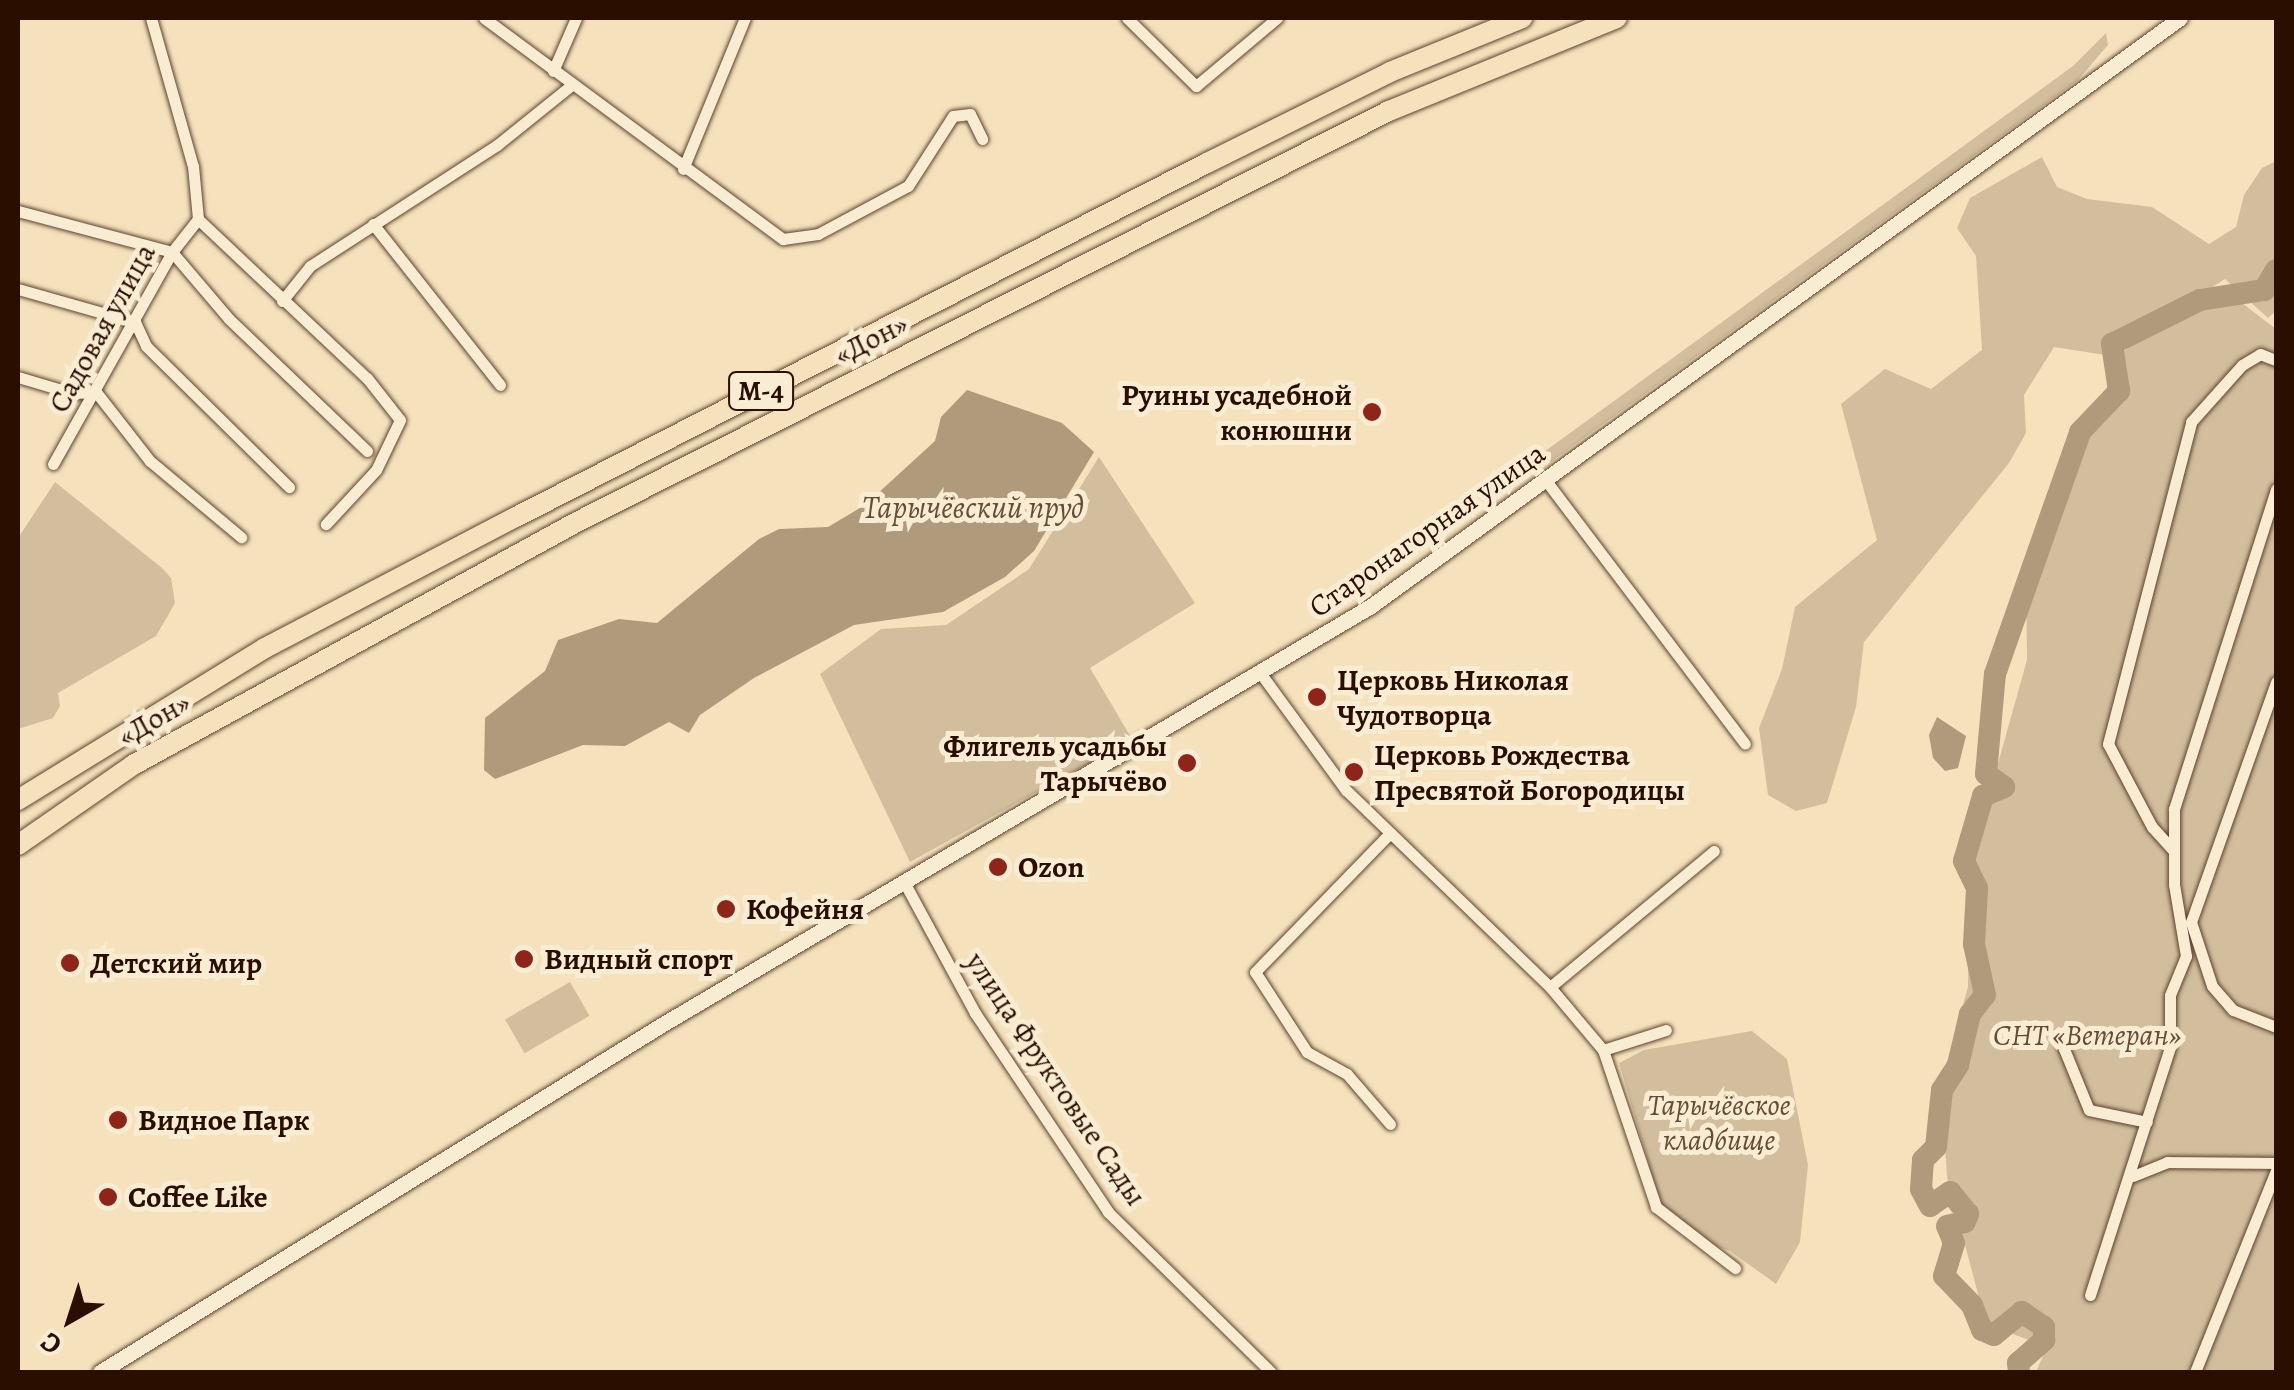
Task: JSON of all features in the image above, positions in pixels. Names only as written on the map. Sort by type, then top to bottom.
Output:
[{"type":"highway","name":"«Дон»","points":[[18,800],[265,648],[533,508],[1223,154],[1390,72],[1522,18]]},
{"type":"highway","name":"«Дон»","points":[[18,846],[133,765],[575,522],[1389,111],[1617,18]]},
{"type":"main road","name":"Старонагорная улица","points":[[100,1372],[664,1024],[1261,674],[1416,576],[2180,18]]},
{"type":"street","points":[[151,18],[192,166],[198,219],[367,378],[400,420],[376,470],[326,524]]},
{"type":"street","points":[[484,18],[683,169],[784,239],[818,234],[908,186],[952,116],[970,114],[982,140]]},
{"type":"street","points":[[554,71],[576,18]]},
{"type":"street","points":[[683,169],[745,18]]},
{"type":"street","points":[[1127,18],[1196,86],[1277,18]]},
{"type":"street","points":[[282,301],[310,266],[498,144],[572,84]]},
{"type":"street","points":[[18,210],[172,252],[230,319],[367,451]]},
{"type":"street","name":"Садовая улица","points":[[54,464],[172,252],[198,219]]},
{"type":"street","points":[[373,224],[500,385]]},
{"type":"street","points":[[18,290],[135,322],[146,346],[288,487]]},
{"type":"street","points":[[2172,849],[2152,827],[2108,744],[2191,422],[2242,365],[2260,354],[2276,360]]},
{"type":"street","points":[[18,377],[72,392],[96,392],[150,461],[240,537]]},
{"type":"street","points":[[1548,482],[1745,744]]},
{"type":"street","points":[[2090,1295],[2132,1176],[2170,1047],[2170,995],[2186,956],[2172,849],[2174,808],[2276,489]]},
{"type":"street","points":[[1261,674],[1346,790],[1550,987],[1603,1050],[1656,1207],[1735,1268]]},
{"type":"street","points":[[2275,1023],[2233,1010],[2212,986],[2191,922],[2276,682]]},
{"type":"street","points":[[1390,833],[1255,972],[1308,1052],[1347,1074],[1390,1124]]},
{"type":"street","points":[[1550,987],[1714,851]]},
{"type":"street","name":"улица Фруктовые Сады","points":[[904,882],[975,1012],[1108,1212],[1270,1372]]},
{"type":"street","points":[[1603,1050],[1666,1030]]},
{"type":"street","points":[[2062,1044],[2089,1110],[2147,1122]]},
{"type":"street","points":[[2132,1176],[2167,1162],[2276,1166],[2195,1372]]},
{"type":"green space","points":[[2106,33],[2108,45],[2078,80],[1548,464],[1544,452],[2073,66]]},
{"type":"green space","points":[[2042,157],[2057,187],[2087,199],[2152,207],[2209,244],[2236,227],[2244,195],[2262,168],[2276,161],[2276,311],[2268,318],[2225,279],[2105,355],[2054,347],[2024,395],[2026,433],[2009,463],[1864,642],[1856,707],[1827,803],[1796,811],[1768,795],[1759,728],[1782,669],[1795,607],[1877,540],[1841,404],[1885,369],[1931,389],[1982,350],[1976,256],[1957,228],[1970,198]]},
{"type":"green space","name":"СНТ «Ветеран»","points":[[2221,287],[2276,329],[2276,1372],[2036,1372],[2047,1347],[1986,1324],[1947,1177],[1941,1083],[1968,987],[1969,867],[2027,660],[2026,563],[2124,351]]},
{"type":"green space","points":[[1099,457],[1195,603],[1090,668],[1132,739],[910,862],[820,674],[881,629],[946,625],[1029,569]]},
{"type":"green space","points":[[55,482],[162,568],[171,578],[175,603],[156,636],[58,693],[60,706],[53,718],[18,729],[18,538]]},
{"type":"green space","points":[[570,982],[590,1016],[525,1053],[505,1020]]},
{"type":"green space","name":"Тарычёвское кладбище","points":[[1752,1031],[1787,1059],[1808,1165],[1800,1242],[1776,1284],[1730,1251],[1702,1241],[1660,1202],[1619,1063],[1644,1050]]},
{"type":"water","name":"Тарычёвский пруд","points":[[967,390],[1062,423],[1094,452],[1034,551],[1005,577],[943,612],[854,625],[754,678],[700,715],[689,733],[669,722],[625,746],[583,745],[495,779],[484,770],[485,718],[545,671],[558,640],[619,619],[657,623],[759,539],[779,529],[828,527],[865,505],[935,441],[941,417]]},
{"type":"water","points":[[1937,717],[1966,736],[1958,768],[1945,771],[1933,758],[1929,735]]},
{"type":"waterway","points":[[2019,1372],[2018,1363],[2044,1340],[2044,1327],[2022,1312],[1994,1335],[1982,1330],[1972,1305],[1944,1276],[1954,1243],[1947,1226],[1965,1222],[1968,1214],[1950,1192],[1930,1206],[1921,1189],[1923,1160],[1936,1147],[1942,1090],[1958,1065],[1970,1014],[1985,995],[1974,944],[1977,888],[1964,861],[1983,796],[2004,787],[1986,774],[1995,674],[2080,432],[2119,391],[2112,344],[2200,300],[2264,290],[2276,270]]},
{"type":"place","name":"Руины усадебной конюшни","points":[[1372,412]]},
{"type":"place","name":"Церковь Николая Чудотворца","points":[[1317,697]]},
{"type":"place","name":"Флигель усадьбы Тарычёво","points":[[1187,763]]},
{"type":"place","name":"Церковь Рождества Пресвятой Богородицы","points":[[1354,772]]},
{"type":"place","name":"Ozon","points":[[998,867]]},
{"type":"place","name":"Кофейня","points":[[726,909]]},
{"type":"place","name":"Видный спорт","points":[[524,959]]},
{"type":"place","name":"Детский мир","points":[[70,963]]},
{"type":"place","name":"Видное Парк","points":[[118,1120]]},
{"type":"place","name":"Coffee Like","points":[[108,1197]]}]
